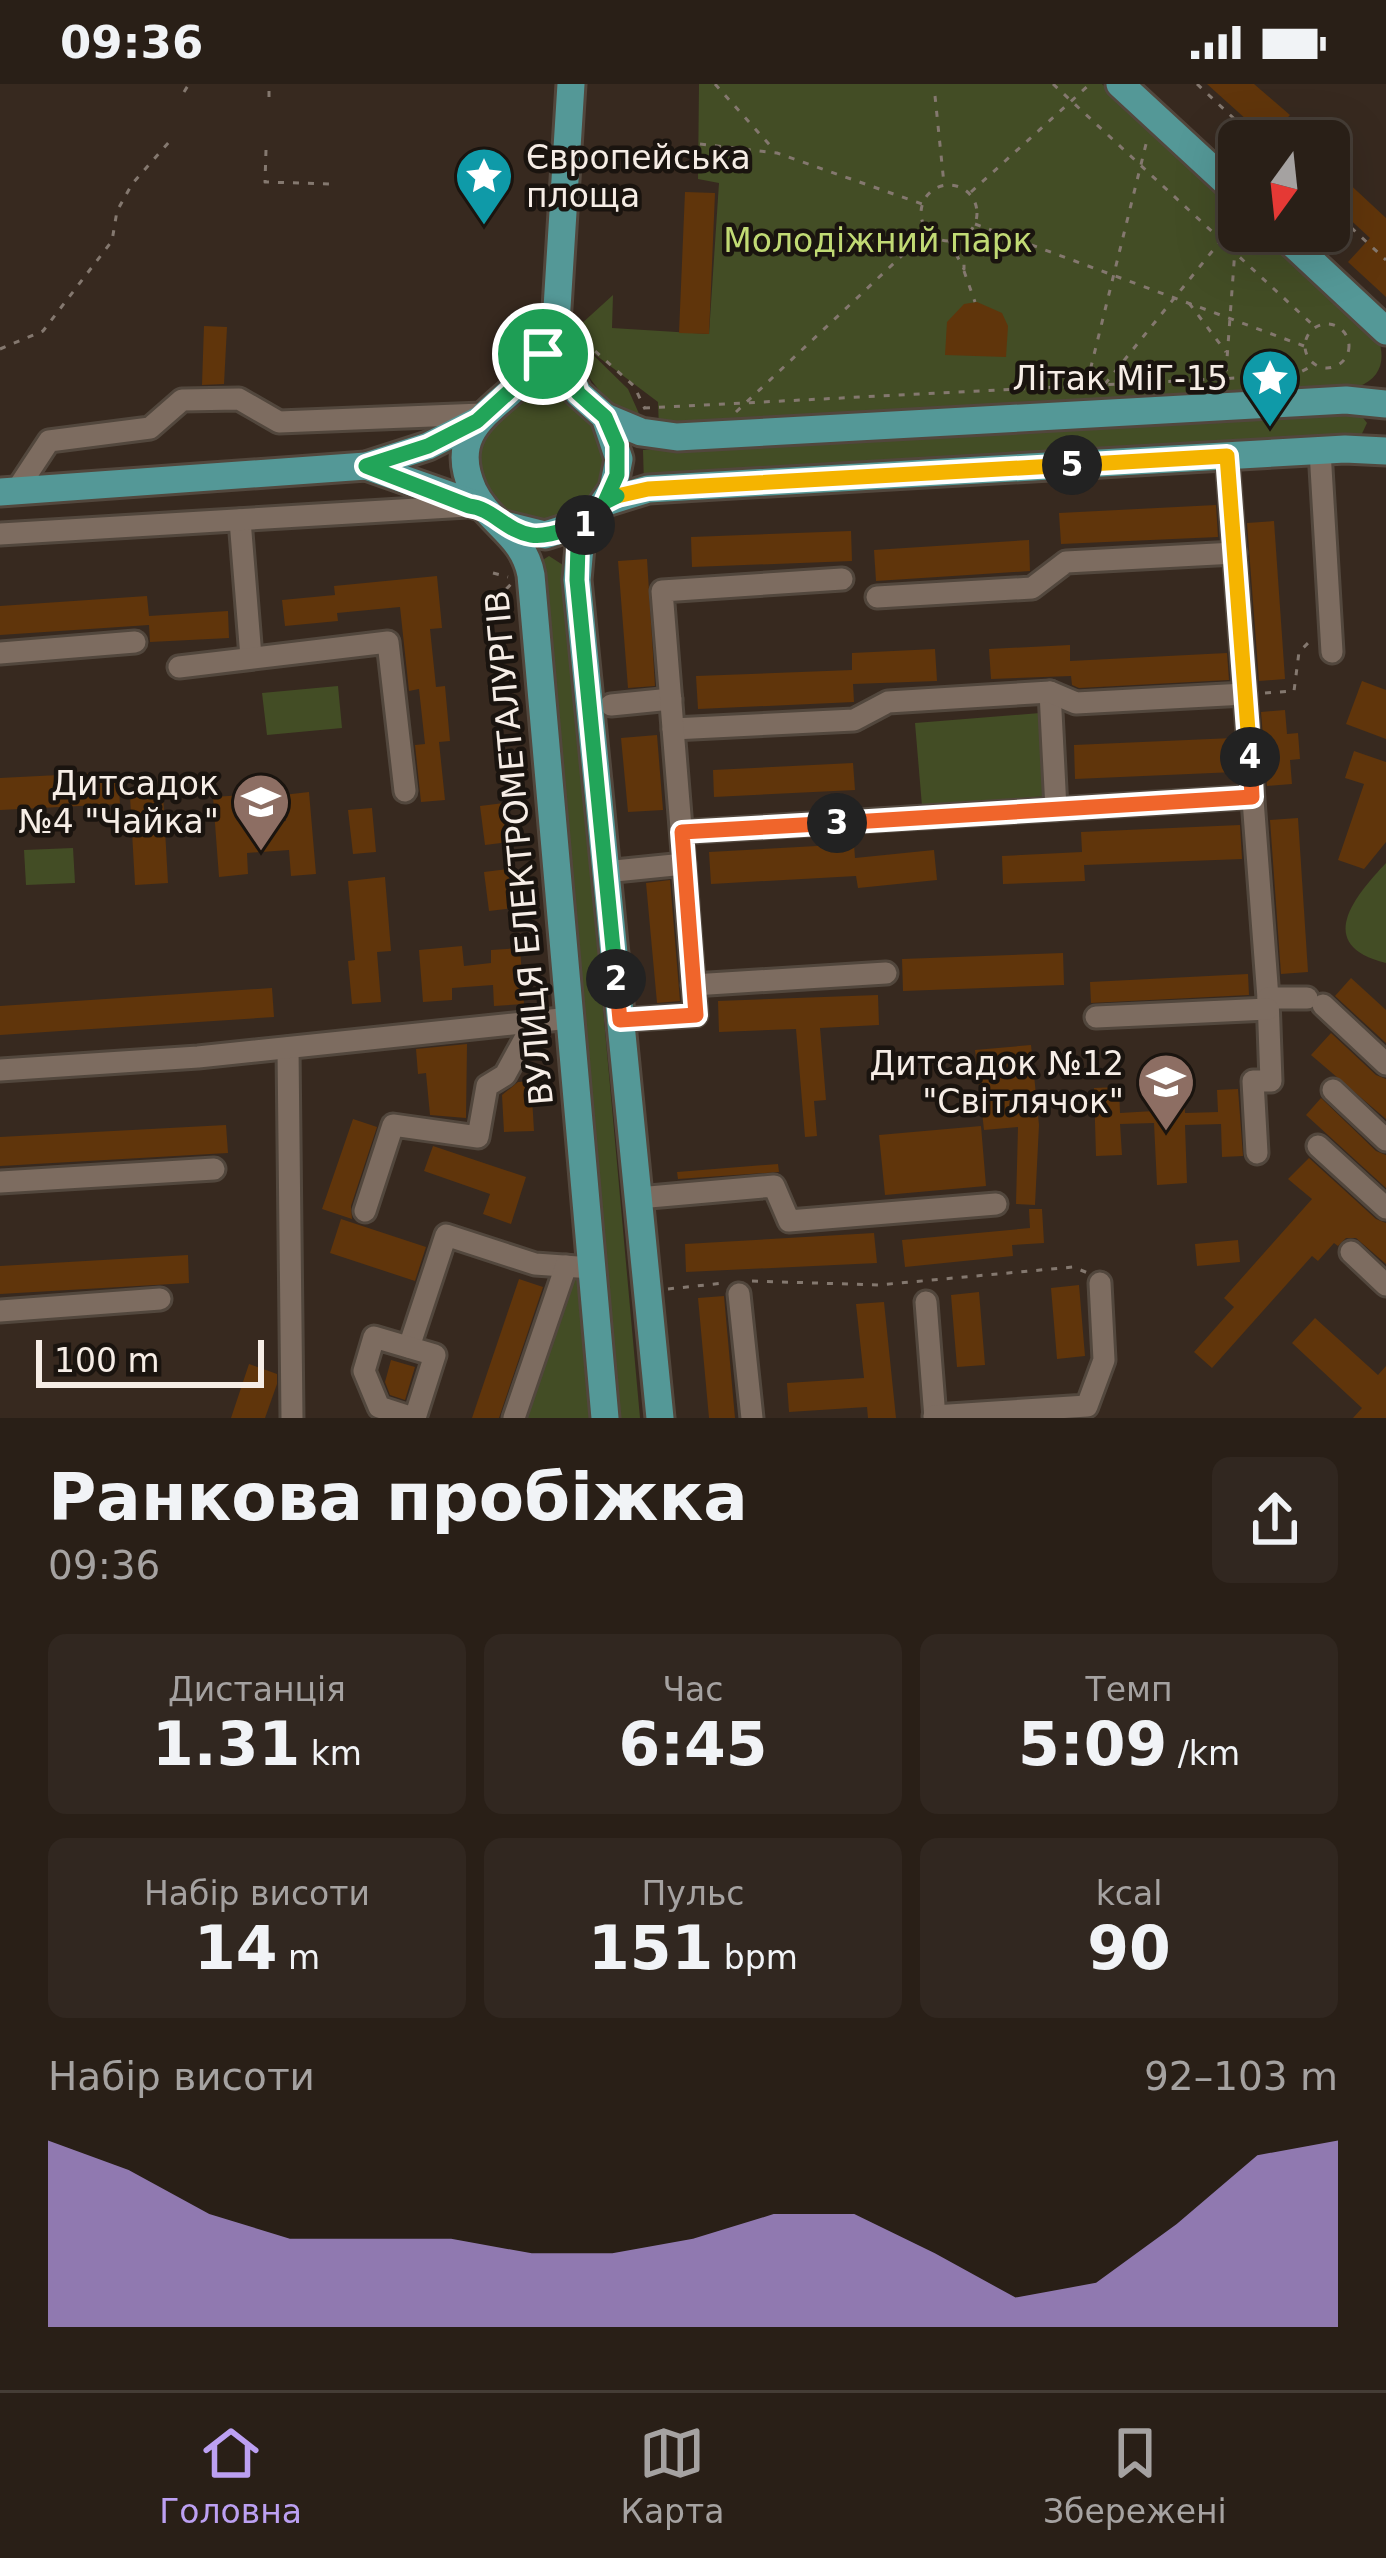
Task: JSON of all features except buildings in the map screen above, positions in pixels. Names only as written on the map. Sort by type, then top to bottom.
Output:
[{"type":"main road","points":[[571,84],[568,331],[578,393]]},
{"type":"main road","points":[[1120,84],[1218,189]]},
{"type":"main road","points":[[1298,252],[1373,337]]},
{"type":"main road","points":[[8,491],[366,466],[428,446],[479,417],[514,389],[568,331]]},
{"type":"main road","points":[[514,389],[543,384],[578,393],[605,417],[640,432],[676,437],[1224,392],[1363,401],[1386,393]]},
{"type":"main road","points":[[1356,450],[1366,443],[1374,424],[1363,401]]},
{"type":"main road","name":"ВУЛИЦЯ ЕЛЕКТРОМЕТАЛУРГІВ","points":[[479,417],[467,465],[485,513],[526,557],[531,575],[570,1018],[579,1267],[605,1418]]},
{"type":"main road","points":[[605,417],[619,459],[578,545],[577,580],[660,1418]]},
{"type":"main road","points":[[366,466],[545,536],[648,489],[1386,451]]},
{"type":"street","points":[[8,491],[49,441],[150,428],[182,400],[239,399],[278,422],[479,417]]},
{"type":"street","points":[[1320,451],[1332,652]]},
{"type":"street","points":[[1227,456],[1268,1003],[1271,1081],[1253,1082],[1257,1153]]},
{"type":"street","points":[[0,534],[240,520],[485,513]]},
{"type":"street","points":[[240,520],[251,657]]},
{"type":"street","points":[[877,597],[1032,588],[1066,562],[1235,553]]},
{"type":"street","points":[[620,1020],[696,1015],[662,591],[842,579]]},
{"type":"street","points":[[0,653],[135,642]]},
{"type":"street","points":[[179,667],[388,642],[405,791]]},
{"type":"street","points":[[673,729],[854,720],[887,702],[1050,692],[1076,703],[1245,694]]},
{"type":"street","points":[[1050,692],[1056,809]]},
{"type":"street","points":[[611,705],[671,699]]},
{"type":"street","points":[[682,832],[1252,797]]},
{"type":"street","points":[[605,872],[684,864]]},
{"type":"street","points":[[693,985],[886,974]]},
{"type":"street","points":[[1096,1017],[1315,1001],[1386,1064]]},
{"type":"street","points":[[0,1070],[289,1048],[570,1018]]},
{"type":"street","points":[[365,1210],[393,1125],[478,1137],[487,1086],[505,1075],[534,1022]]},
{"type":"street","points":[[289,1048],[292,1418]]},
{"type":"street","points":[[1333,1090],[1386,1140]]},
{"type":"street","points":[[1318,1146],[1386,1208]]},
{"type":"street","points":[[0,1182],[214,1169]]},
{"type":"street","points":[[638,1198],[774,1186],[789,1221],[996,1204]]},
{"type":"street","points":[[409,1347],[446,1235],[535,1264],[579,1267],[514,1418]]},
{"type":"street","points":[[1351,1252],[1386,1285]]},
{"type":"street","points":[[926,1302],[934,1417],[1087,1406],[1104,1360],[1100,1283]]},
{"type":"street","points":[[740,1294],[752,1418]]},
{"type":"street","points":[[0,1311],[160,1299]]},
{"type":"street","points":[[374,1337],[409,1347],[434,1355],[414,1418],[379,1407],[364,1372],[374,1337]]},
{"type":"path","points":[[184,92],[189,84]]},
{"type":"path","points":[[269,84],[269,97]]},
{"type":"path","points":[[715,84],[776,153]]},
{"type":"path","points":[[1053,84],[1218,237]]},
{"type":"path","points":[[969,194],[1090,84]]},
{"type":"path","points":[[1197,84],[1236,120]]},
{"type":"path","points":[[934,96],[944,185]]},
{"type":"path","points":[[1087,385],[1138,164],[1154,117]]},
{"type":"path","points":[[0,349],[44,331],[112,241],[117,211],[132,184],[170,142]]},
{"type":"path","points":[[700,144],[776,153],[922,204]]},
{"type":"path","points":[[266,150],[265,182],[333,184]]},
{"type":"path","points":[[949,242],[964,238],[975,224],[976,205],[969,194],[944,185],[928,193],[921,219],[927,232],[949,242],[975,302]]},
{"type":"path","points":[[975,224],[1293,341],[1304,346],[1314,365]]},
{"type":"path","points":[[1350,227],[1386,260]]},
{"type":"path","points":[[734,414],[927,232]]},
{"type":"path","points":[[964,238],[964,269]]},
{"type":"path","points":[[1105,384],[1218,244]]},
{"type":"path","points":[[1224,392],[1234,253]]},
{"type":"path","points":[[1234,253],[1315,327],[1337,326],[1349,345]]},
{"type":"path","points":[[1189,303],[1227,354]]},
{"type":"path","points":[[1304,346],[1315,327]]},
{"type":"path","points":[[568,331],[634,386],[644,408],[1105,384],[1224,392],[1314,365],[1328,369],[1341,364],[1349,345],[1373,337]]},
{"type":"path","points":[[493,573],[516,580],[496,600]]},
{"type":"path","points":[[1245,694],[1294,691],[1299,652],[1321,630]]},
{"type":"path","points":[[649,1290],[780,1278],[878,1285],[1073,1268],[1094,1275],[1100,1283]]},
{"type":"green space","name":"Молодіжний парк","points":[[699,84],[1102,84],[1218,191],[1218,252],[1285,252],[1378,338],[1380,367],[1358,387],[659,429],[658,402],[585,347],[628,389],[645,427],[600,391],[570,341],[577,340],[556,324],[580,325],[613,295],[612,328],[709,334],[719,183],[698,179]]},
{"type":"green space","points":[[543,395],[567,400],[588,414],[602,435],[607,459],[602,483],[588,504],[567,518],[543,523],[519,518],[498,504],[484,483],[479,459],[484,435],[498,414],[519,400]]},
{"type":"green space","points":[[1357,410],[1367,423],[1359,440],[644,485],[643,450]]},
{"type":"green space","points":[[549,556],[563,565],[640,1418],[614,1418],[538,563]]},
{"type":"green space","points":[[338,686],[342,728],[267,735],[262,693]]},
{"type":"green space","points":[[1040,713],[1047,796],[922,806],[915,723]]},
{"type":"green space","points":[[73,848],[75,883],[26,885],[24,850]]},
{"type":"green space","points":[[1386,863],[1386,963],[1364,955],[1346,932],[1353,904]]},
{"type":"green space","points":[[576,1267],[590,1418],[514,1418]]},
{"type":"place","name":"Європейська площа","points":[[484,227]]},
{"type":"place","name":"Літак МіГ-15","points":[[1270,429]]},
{"type":"place","name":"Дитсадок №4 \"Чайка\"","points":[[261,853]]},
{"type":"place","name":"Дитсадок №12 \"Світлячок\"","points":[[1166,1133]]},
{"type":"route","points":[[556,324],[578,393],[598,407],[613,430],[619,459],[605,502],[648,489],[1227,456],[1252,797],[682,832],[696,1015],[620,1020],[577,580],[578,545],[586,522],[560,533],[531,535],[504,525],[483,507],[469,506],[366,466],[428,446],[477,421],[533,370],[543,354],[556,324]]}]
